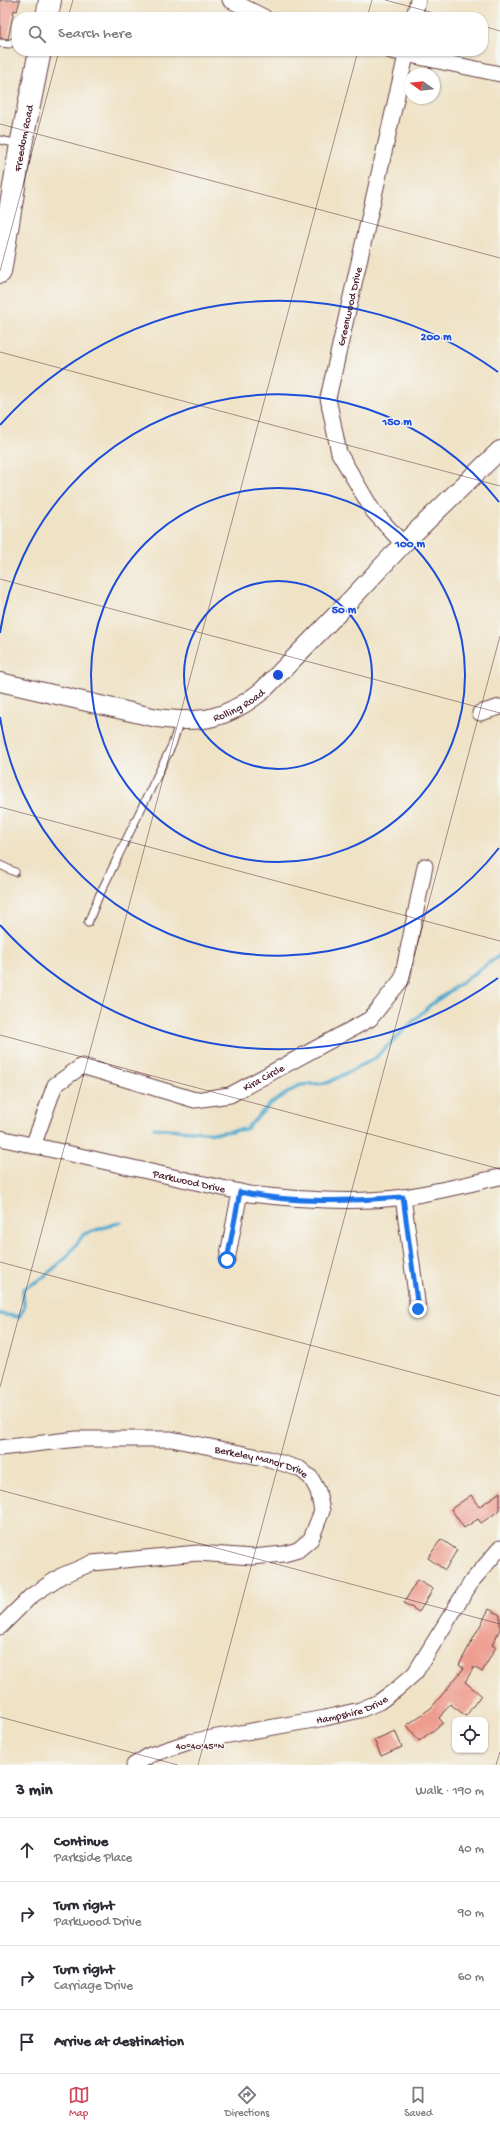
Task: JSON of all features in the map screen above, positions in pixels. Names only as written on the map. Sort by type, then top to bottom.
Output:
[{"type":"main road","points":[[48,12],[50,0]]},
{"type":"main road","name":"Freedom Road","points":[[0,271],[39,56]]},
{"type":"street","points":[[230,0],[254,12]]},
{"type":"street","points":[[415,12],[418,0]]},
{"type":"street","name":"Greenwood Drive","points":[[403,544],[373,511],[339,453],[328,398],[405,56]]},
{"type":"street","points":[[423,56],[500,74]]},
{"type":"street","name":"Rolling Road","points":[[0,682],[157,718],[181,720],[214,718],[249,701],[341,610],[403,544],[500,450]]},
{"type":"street","points":[[480,713],[500,707]]},
{"type":"street","name":"Kira Circle","points":[[33,1146],[54,1085],[82,1066],[195,1100],[230,1095],[370,1019],[402,979],[425,866]]},
{"type":"street","name":"Parkwood Drive","points":[[0,1138],[240,1192],[294,1199],[374,1199],[403,1197],[500,1177]]},
{"type":"street","points":[[227,1260],[240,1192]]},
{"type":"street","points":[[403,1197],[418,1309]]},
{"type":"street","name":"Berkeley Manor Drive","points":[[0,1448],[76,1439],[171,1439],[269,1459],[300,1470],[312,1478],[318,1491],[322,1511],[311,1539],[298,1550],[284,1554],[252,1557],[198,1553],[92,1563],[61,1576],[31,1596],[0,1627]]},
{"type":"street","name":"Hampshire Drive","points":[[134,1765],[150,1755],[188,1742],[325,1718],[360,1710],[379,1702],[415,1673],[472,1581],[500,1548]]},
{"type":"lane","points":[[0,42],[9,44],[12,42]]},
{"type":"lane","points":[[0,140],[24,145]]},
{"type":"lane","points":[[88,923],[98,898],[172,745],[181,720]]},
{"type":"lane","points":[[0,865],[15,872]]},
{"type":"building","points":[[0,0],[20,0],[17,11],[14,10],[12,12],[8,39],[0,38]]},
{"type":"building","points":[[500,1492],[500,1510],[481,1523],[478,1519],[464,1528],[451,1509],[471,1495],[479,1507]]},
{"type":"building","points":[[441,1539],[457,1550],[445,1570],[428,1558]]},
{"type":"building","points":[[417,1580],[433,1589],[419,1612],[404,1603]]},
{"type":"building","points":[[489,1609],[500,1615],[500,1629],[492,1645],[496,1647],[482,1672],[474,1667],[465,1682],[481,1695],[466,1716],[450,1704],[439,1718],[443,1723],[419,1741],[407,1725],[431,1708],[464,1668],[459,1665]]},
{"type":"building","points":[[395,1731],[402,1747],[381,1756],[374,1740]]},
{"type":"waterway","points":[[154,1128],[217,1133],[246,1129],[270,1104],[300,1085],[327,1083],[374,1059],[429,1006],[500,955]]},
{"type":"waterway","points":[[0,1314],[19,1317],[24,1308],[23,1289],[41,1279],[66,1258],[84,1234],[121,1222]]},
{"type":"route","points":[[227,1260],[240,1192],[286,1199],[332,1200],[403,1197],[418,1309]]}]
